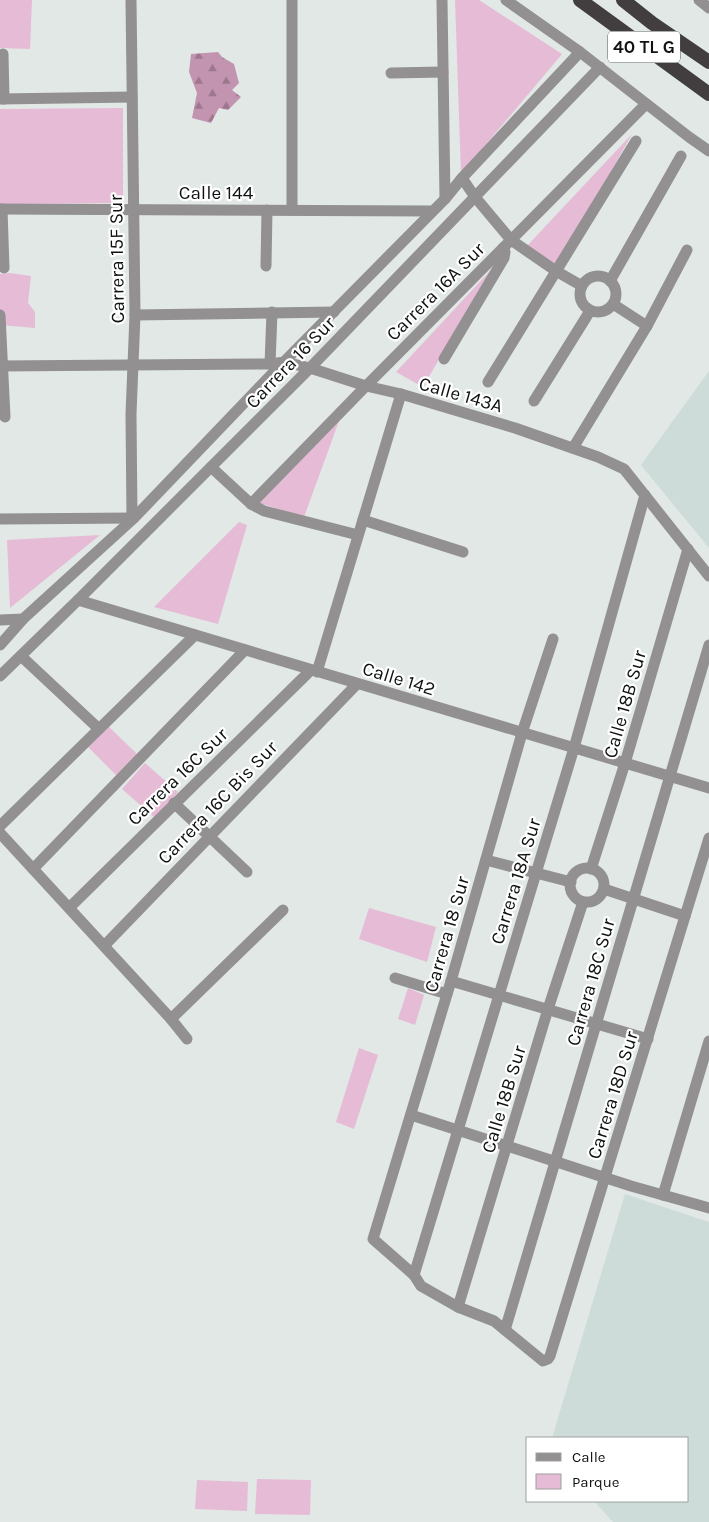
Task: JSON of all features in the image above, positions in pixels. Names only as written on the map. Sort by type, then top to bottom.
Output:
[{"type":"highway","name":"40 TL G","points":[[580,0],[709,94]]},
{"type":"highway","name":"40 TL G","points":[[623,0],[652,23],[709,62]]},
{"type":"street","name":"Carrera 15F Sur","points":[[130,0],[135,315],[131,414],[133,518]]},
{"type":"street","points":[[292,0],[292,210]]},
{"type":"street","points":[[442,0],[445,199]]},
{"type":"street","points":[[506,0],[580,52],[709,151]]},
{"type":"street","points":[[699,0],[709,8]]},
{"type":"street","name":"Carrera 16 Sur","points":[[0,645],[23,620],[133,518],[445,199],[462,178],[580,52]]},
{"type":"street","points":[[3,54],[2,99],[132,98]]},
{"type":"street","name":"Carrera 16 Sur","points":[[0,676],[310,368],[600,67]]},
{"type":"street","points":[[391,73],[443,72]]},
{"type":"street","name":"Carrera 16A Sur","points":[[250,504],[646,104]]},
{"type":"street","points":[[488,382],[636,141]]},
{"type":"street","points":[[610,281],[681,156]]},
{"type":"street","points":[[462,178],[507,244],[582,286]]},
{"type":"street","points":[[1,209],[4,268]]},
{"type":"street","name":"Calle 144","points":[[1,209],[432,211]]},
{"type":"street","points":[[266,266],[267,210]]},
{"type":"street","points":[[444,359],[504,258],[507,244]]},
{"type":"street","points":[[573,448],[647,326],[688,250]]},
{"type":"street","points":[[601,276],[610,281],[615,289],[615,300],[610,308],[600,312],[590,311],[582,304],[580,294],[582,286],[591,278],[601,276]]},
{"type":"street","points":[[612,304],[647,326]]},
{"type":"street","points":[[534,401],[590,311]]},
{"type":"street","points":[[270,364],[272,312]]},
{"type":"street","points":[[135,315],[334,312]]},
{"type":"street","points":[[0,315],[5,417]]},
{"type":"street","points":[[2,366],[270,364],[285,362]]},
{"type":"street","name":"Calle 143A","points":[[285,362],[515,428],[598,457],[624,469],[645,496]]},
{"type":"street","name":"Carrera 16C Sur","points":[[69,908],[174,803],[314,671],[363,520],[401,394]]},
{"type":"street","points":[[211,467],[250,504],[264,511],[358,535]]},
{"type":"street","points":[[645,496],[709,576]]},
{"type":"street","name":"Carrera 18A Sur","points":[[414,1274],[574,748],[645,496]]},
{"type":"street","points":[[0,519],[133,518]]},
{"type":"street","points":[[363,520],[463,552]]},
{"type":"street","name":"Calle 18B Sur","points":[[591,868],[625,763],[688,549]]},
{"type":"street","name":"Calle 142","points":[[78,600],[709,788]]},
{"type":"street","points":[[0,620],[23,620]]},
{"type":"street","points":[[0,826],[195,635]]},
{"type":"street","name":"Carrera 18 Sur","points":[[414,1274],[373,1239],[452,981],[522,733],[553,639]]},
{"type":"street","name":"Carrera 18C Sur","points":[[505,1330],[709,645]]},
{"type":"street","points":[[33,869],[245,650]]},
{"type":"street","points":[[21,656],[99,729]]},
{"type":"street","name":"Carrera 16C Bis Sur","points":[[104,946],[357,684]]},
{"type":"street","points":[[174,803],[247,872]]},
{"type":"street","points":[[0,834],[172,1019],[187,1039]]},
{"type":"street","name":"Carrera 18D Sur","points":[[505,1330],[541,1360],[546,1361],[550,1356],[709,838]]},
{"type":"street","points":[[486,860],[571,882]]},
{"type":"street","points":[[584,868],[591,868],[602,876],[604,889],[596,900],[584,902],[573,894],[570,888],[571,882],[573,876],[578,871],[584,868]]},
{"type":"street","points":[[604,889],[685,916]]},
{"type":"street","name":"Calle 18B Sur","points":[[458,1307],[548,1009],[584,902]]},
{"type":"street","points":[[172,1019],[283,910]]},
{"type":"street","points":[[395,978],[447,994]]},
{"type":"street","points":[[452,981],[648,1039]]},
{"type":"street","points":[[664,1195],[709,1041]]},
{"type":"street","points":[[411,1115],[555,1162],[709,1208]]},
{"type":"street","points":[[414,1274],[421,1286],[458,1307],[494,1321],[505,1330]]},
{"type":"shaded area","points":[[709,371],[709,548],[641,465]]},
{"type":"shaded area","points":[[625,1194],[709,1222],[709,1522],[613,1522],[595,1502],[689,1502],[689,1437],[552,1437]]},
{"type":"green space","points":[[0,0],[32,0],[30,49],[0,48]]},
{"type":"green space","points":[[455,0],[479,0],[562,54],[461,174]]},
{"type":"green space","points":[[218,52],[222,57],[234,64],[239,83],[232,90],[241,97],[228,110],[219,108],[211,123],[192,118],[197,93],[189,72],[191,54]]},
{"type":"green space","points":[[123,108],[123,203],[0,204],[0,109]]},
{"type":"green space","points":[[632,134],[556,269],[527,246]]},
{"type":"green space","points":[[490,271],[423,387],[396,372]]},
{"type":"green space","points":[[10,273],[31,276],[28,303],[35,312],[35,328],[0,325],[0,274]]},
{"type":"green space","points":[[339,421],[304,517],[259,503]]},
{"type":"green space","points":[[239,522],[247,525],[218,624],[154,607]]},
{"type":"green space","points":[[100,535],[10,608],[7,540]]},
{"type":"green space","points":[[106,724],[138,755],[117,776],[85,744]]},
{"type":"green space","points":[[145,763],[178,792],[155,818],[122,789]]},
{"type":"green space","points":[[369,908],[436,927],[427,962],[359,939]]},
{"type":"green space","points":[[408,988],[424,995],[415,1025],[398,1019]]},
{"type":"green space","points":[[359,1048],[378,1055],[354,1129],[336,1122]]},
{"type":"green space","points":[[257,1479],[311,1480],[310,1515],[255,1514]]},
{"type":"green space","points":[[197,1480],[248,1482],[247,1511],[195,1509]]}]
